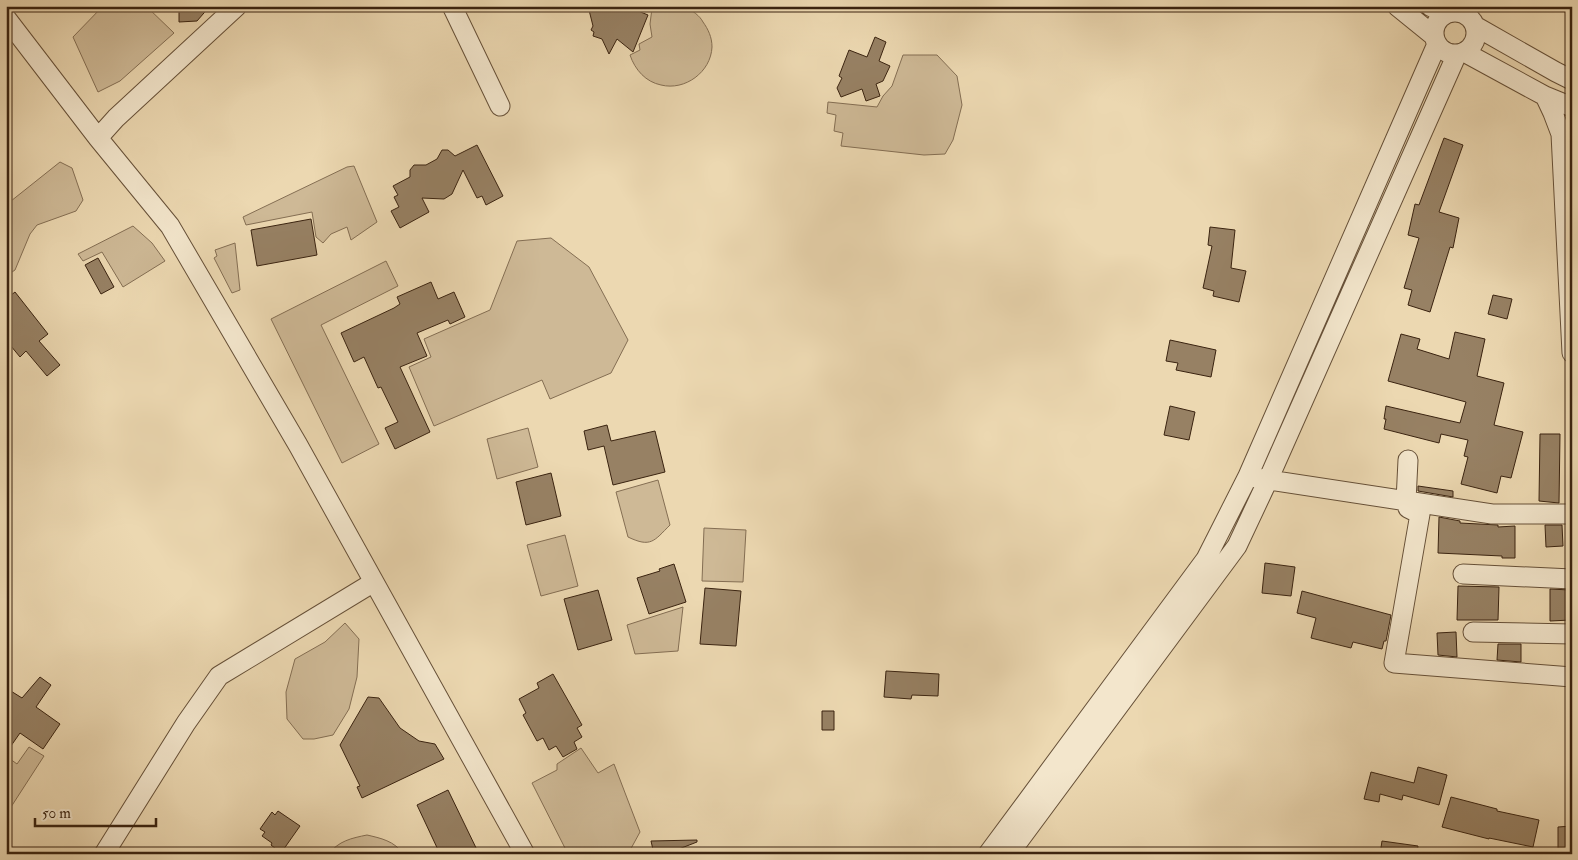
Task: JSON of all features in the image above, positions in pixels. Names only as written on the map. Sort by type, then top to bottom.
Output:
[{"type":"street","points":[[98,138],[116,118],[237,6]]},
{"type":"street","points":[[452,6],[500,106]]},
{"type":"street","points":[[1397,6],[1435,40],[1445,52],[1461,53],[1545,96],[1572,107]]},
{"type":"street","points":[[988,854],[1206,558],[1248,476],[1435,40],[1436,23],[1456,12]]},
{"type":"street","points":[[1009,854],[1236,546],[1268,480],[1461,53],[1469,49],[1475,41],[1476,31],[1456,12]]},
{"type":"street","points":[[1456,12],[1572,80]]},
{"type":"street","points":[[6,18],[98,138],[170,226],[298,445],[525,854]]},
{"type":"street","points":[[1545,96],[1561,134],[1572,353]]},
{"type":"street","points":[[1408,460],[1406,501],[1408,508],[1420,514],[1394,663],[1572,677]]},
{"type":"street","points":[[1248,476],[1492,514],[1572,514]]},
{"type":"street","points":[[1463,574],[1572,579]]},
{"type":"street","points":[[104,854],[186,723],[219,676],[374,582]]},
{"type":"street","points":[[1473,632],[1572,634]]},
{"type":"shaded area","points":[[103,6],[146,6],[174,33],[120,81],[98,92],[73,37]]},
{"type":"shaded area","points":[[680,6],[693,12],[705,25],[711,40],[711,56],[702,72],[695,78],[679,85],[661,85],[646,78],[635,66],[630,55],[640,50],[639,44],[652,37],[650,24],[652,8]]},
{"type":"shaded area","points":[[903,55],[937,55],[957,76],[962,105],[953,140],[945,154],[924,155],[841,146],[843,133],[834,131],[836,115],[827,113],[828,102],[877,107],[883,96],[892,86]]},
{"type":"shaded area","points":[[60,162],[72,168],[83,200],[76,211],[37,225],[30,234],[15,270],[6,276],[6,205]]},
{"type":"shaded area","points":[[354,166],[377,222],[351,240],[347,227],[331,234],[323,243],[316,237],[312,212],[246,225],[243,217],[347,167]]},
{"type":"shaded area","points":[[133,226],[152,243],[165,261],[123,287],[102,252],[83,261],[78,254]]},
{"type":"shaded area","points":[[551,238],[589,267],[628,340],[611,373],[550,399],[542,380],[434,426],[409,367],[431,357],[424,339],[490,310],[517,241]]},
{"type":"shaded area","points":[[235,243],[240,290],[232,293],[214,258],[217,256],[215,250]]},
{"type":"shaded area","points":[[386,261],[398,286],[321,325],[379,444],[342,463],[271,319]]},
{"type":"shaded area","points":[[528,428],[538,467],[497,479],[487,439]]},
{"type":"shaded area","points":[[658,480],[670,525],[652,541],[642,542],[628,537],[616,492]]},
{"type":"shaded area","points":[[704,528],[746,530],[743,582],[702,581]]},
{"type":"shaded area","points":[[565,535],[578,586],[541,596],[527,545]]},
{"type":"shaded area","points":[[683,607],[678,651],[635,654],[627,625]]},
{"type":"shaded area","points":[[345,623],[359,639],[357,677],[349,709],[333,735],[303,739],[287,719],[286,692],[295,659],[325,642]]},
{"type":"shaded area","points":[[29,747],[44,756],[11,807],[6,804],[6,756],[17,764]]},
{"type":"shaded area","points":[[581,748],[598,773],[614,764],[640,832],[628,854],[568,854],[532,783],[557,770],[557,764]]},
{"type":"shaded area","points":[[367,835],[392,843],[403,854],[329,854],[341,843]]},
{"type":"building","points":[[179,6],[210,6],[197,21],[179,22]]},
{"type":"building","points":[[588,6],[626,6],[648,15],[633,52],[617,39],[609,54],[602,39],[593,36],[594,32],[591,30],[593,26]]},
{"type":"building","points":[[875,37],[886,42],[879,61],[890,66],[883,81],[876,84],[880,96],[866,101],[862,89],[841,97],[837,88],[842,78],[839,76],[849,50],[867,57]]},
{"type":"building","points":[[1444,138],[1463,145],[1439,212],[1459,218],[1453,248],[1450,247],[1430,312],[1408,305],[1412,290],[1404,288],[1419,238],[1408,235],[1415,204],[1419,205]]},
{"type":"building","points":[[477,145],[503,196],[486,205],[482,196],[477,198],[463,170],[452,194],[444,199],[422,198],[429,212],[400,228],[391,211],[399,207],[394,197],[398,195],[393,186],[410,177],[410,170],[414,165],[426,165],[437,159],[442,150],[448,150],[455,156]]},
{"type":"building","points":[[311,219],[317,255],[257,266],[251,230]]},
{"type":"building","points":[[1210,227],[1235,230],[1231,268],[1246,271],[1239,302],[1213,296],[1214,291],[1203,288],[1212,246],[1208,245]]},
{"type":"building","points":[[98,258],[114,287],[101,294],[85,265]]},
{"type":"building","points":[[431,282],[438,299],[454,292],[465,317],[450,324],[448,320],[417,333],[427,356],[400,367],[430,432],[395,449],[385,428],[398,422],[381,387],[378,388],[364,357],[354,362],[341,333],[394,308],[400,304],[397,297]]},
{"type":"building","points":[[15,292],[48,334],[39,341],[60,365],[47,376],[26,351],[20,357],[6,340],[6,299]]},
{"type":"building","points":[[1493,295],[1512,299],[1507,319],[1488,314]]},
{"type":"building","points":[[1455,332],[1485,339],[1477,376],[1504,383],[1494,425],[1523,432],[1511,478],[1501,476],[1497,493],[1461,484],[1468,457],[1464,456],[1468,440],[1441,434],[1439,443],[1384,429],[1386,406],[1460,423],[1466,402],[1388,381],[1401,334],[1420,339],[1417,349],[1449,359]]},
{"type":"building","points":[[1170,340],[1216,350],[1211,377],[1176,370],[1178,363],[1166,361]]},
{"type":"building","points":[[1170,406],[1195,412],[1189,440],[1164,435]]},
{"type":"building","points":[[607,425],[611,441],[655,431],[665,472],[613,485],[604,446],[588,450],[584,431]]},
{"type":"building","points":[[1540,434],[1560,434],[1559,503],[1539,501]]},
{"type":"building","points":[[551,473],[561,516],[526,525],[516,482]]},
{"type":"building","points":[[1418,486],[1453,491],[1453,497],[1418,491]]},
{"type":"building","points":[[1439,517],[1460,521],[1460,523],[1498,525],[1498,527],[1515,526],[1515,558],[1438,553]]},
{"type":"building","points":[[1545,525],[1562,525],[1563,546],[1546,547]]},
{"type":"building","points":[[1265,563],[1295,567],[1291,596],[1262,593]]},
{"type":"building","points":[[674,564],[686,602],[649,614],[637,578],[660,571],[659,569]]},
{"type":"building","points":[[1458,586],[1499,587],[1498,620],[1457,620]]},
{"type":"building","points":[[705,588],[741,591],[736,646],[700,644]]},
{"type":"building","points":[[1550,589],[1570,590],[1571,620],[1550,621]]},
{"type":"building","points":[[598,590],[612,640],[578,650],[564,599]]},
{"type":"building","points":[[1302,591],[1391,615],[1386,641],[1384,641],[1382,649],[1353,642],[1351,648],[1311,638],[1316,618],[1297,613]]},
{"type":"building","points":[[1456,632],[1457,657],[1438,655],[1437,633]]},
{"type":"building","points":[[1498,644],[1521,644],[1521,662],[1497,660]]},
{"type":"building","points":[[886,671],[939,674],[938,696],[912,695],[911,699],[884,697]]},
{"type":"building","points":[[553,674],[582,725],[577,728],[582,737],[574,742],[577,749],[563,757],[556,746],[549,750],[543,738],[537,741],[523,715],[526,713],[519,699],[539,688],[537,683]]},
{"type":"building","points":[[40,677],[51,685],[36,707],[60,724],[43,749],[20,733],[6,753],[6,688],[22,698]]},
{"type":"building","points":[[368,697],[379,698],[400,728],[419,741],[435,744],[444,759],[362,798],[357,787],[360,786],[340,745]]},
{"type":"building","points":[[822,711],[834,711],[834,730],[822,730]]},
{"type":"building","points":[[1418,767],[1447,775],[1439,805],[1403,795],[1402,800],[1380,794],[1379,802],[1364,799],[1371,772],[1414,783]]},
{"type":"building","points":[[448,790],[479,854],[440,854],[417,805]]},
{"type":"building","points":[[1451,797],[1497,809],[1497,811],[1539,820],[1533,847],[1489,839],[1442,827]]},
{"type":"building","points":[[278,811],[300,826],[281,853],[262,836],[265,832],[260,829],[272,812],[275,815]]},
{"type":"building","points":[[1572,826],[1572,853],[1558,853],[1558,827]]},
{"type":"building","points":[[697,840],[697,842],[666,854],[654,854],[651,841]]},
{"type":"building","points":[[1382,841],[1418,846],[1417,854],[1380,854]]}]
